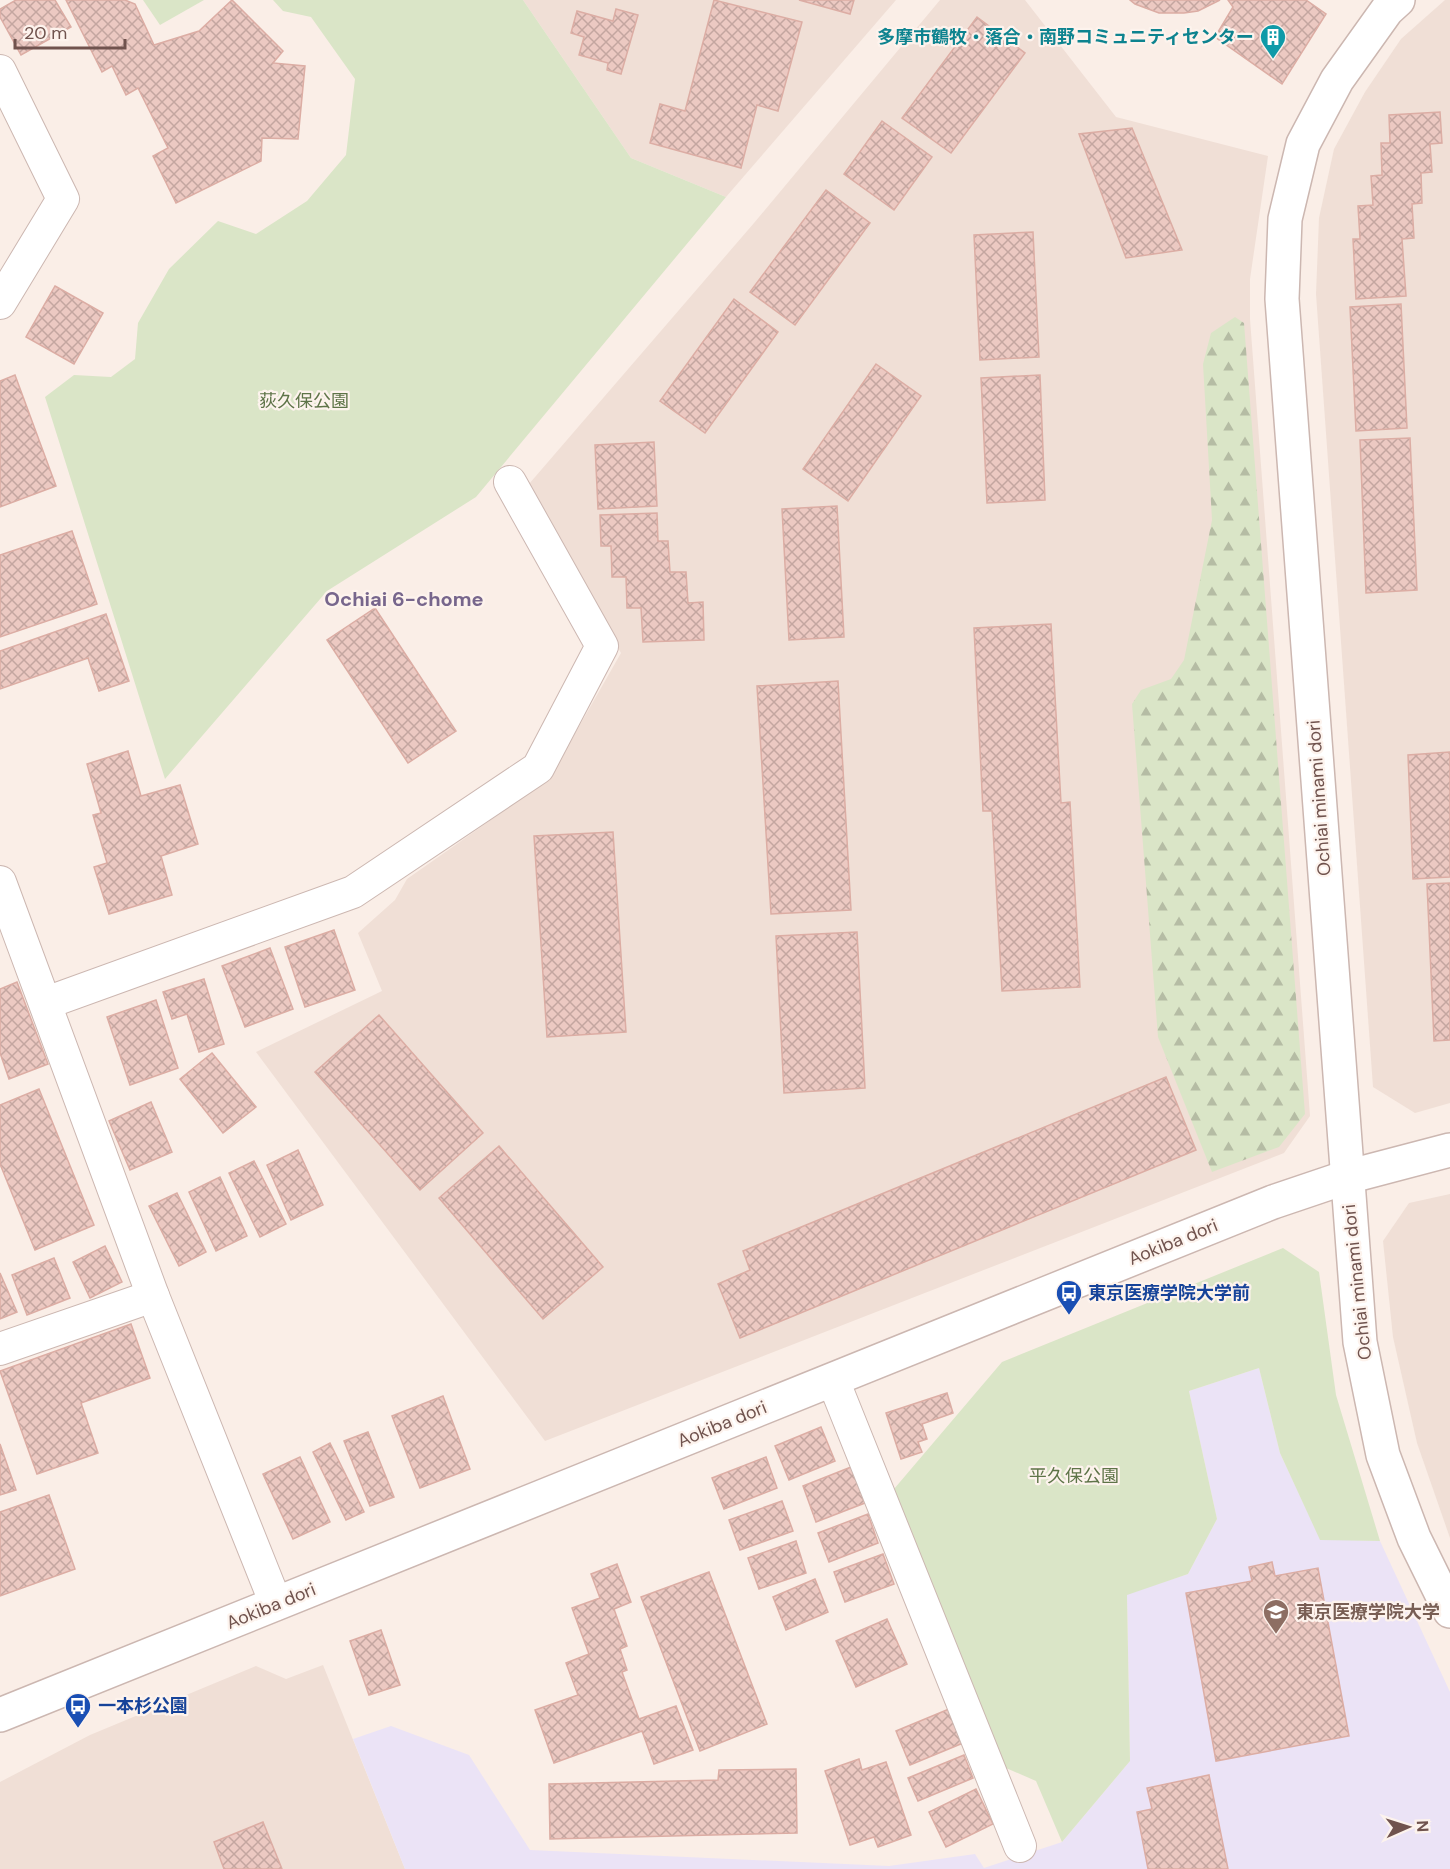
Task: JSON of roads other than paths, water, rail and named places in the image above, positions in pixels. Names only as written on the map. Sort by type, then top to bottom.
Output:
[{"type":"street","name":"Ochiai minami dori","points":[[1388,3],[1337,80],[1303,144],[1285,219],[1282,299],[1360,1342],[1383,1455],[1413,1538],[1450,1611]]},
{"type":"street","points":[[0,70],[63,199],[0,303]]},
{"type":"street","points":[[46,1004],[353,892],[538,768],[602,646],[510,482]]},
{"type":"street","points":[[0,882],[153,1296],[276,1604]]},
{"type":"street","name":"Aokiba dori","points":[[0,1715],[1273,1202],[1347,1177],[1450,1150]]},
{"type":"street","points":[[0,1349],[153,1296]]},
{"type":"street","points":[[833,1380],[1020,1846]]},
{"type":"place","name":"多摩市鶴牧・落合・南野コミュニティセンター","points":[[1273,60]]},
{"type":"place","name":"東京医療学院大学前","points":[[1069,1316]]},
{"type":"place","name":"東京医療学院大学","points":[[1276,1635]]},
{"type":"place","name":"一本杉公園","points":[[78,1729]]},
{"type":"district","name":"Ochiai 6-chome","points":[[404,599]]},
{"type":"park label","name":"荻久保公園","points":[[304,401]]},
{"type":"park label","name":"平久保公園","points":[[1074,1476]]}]
